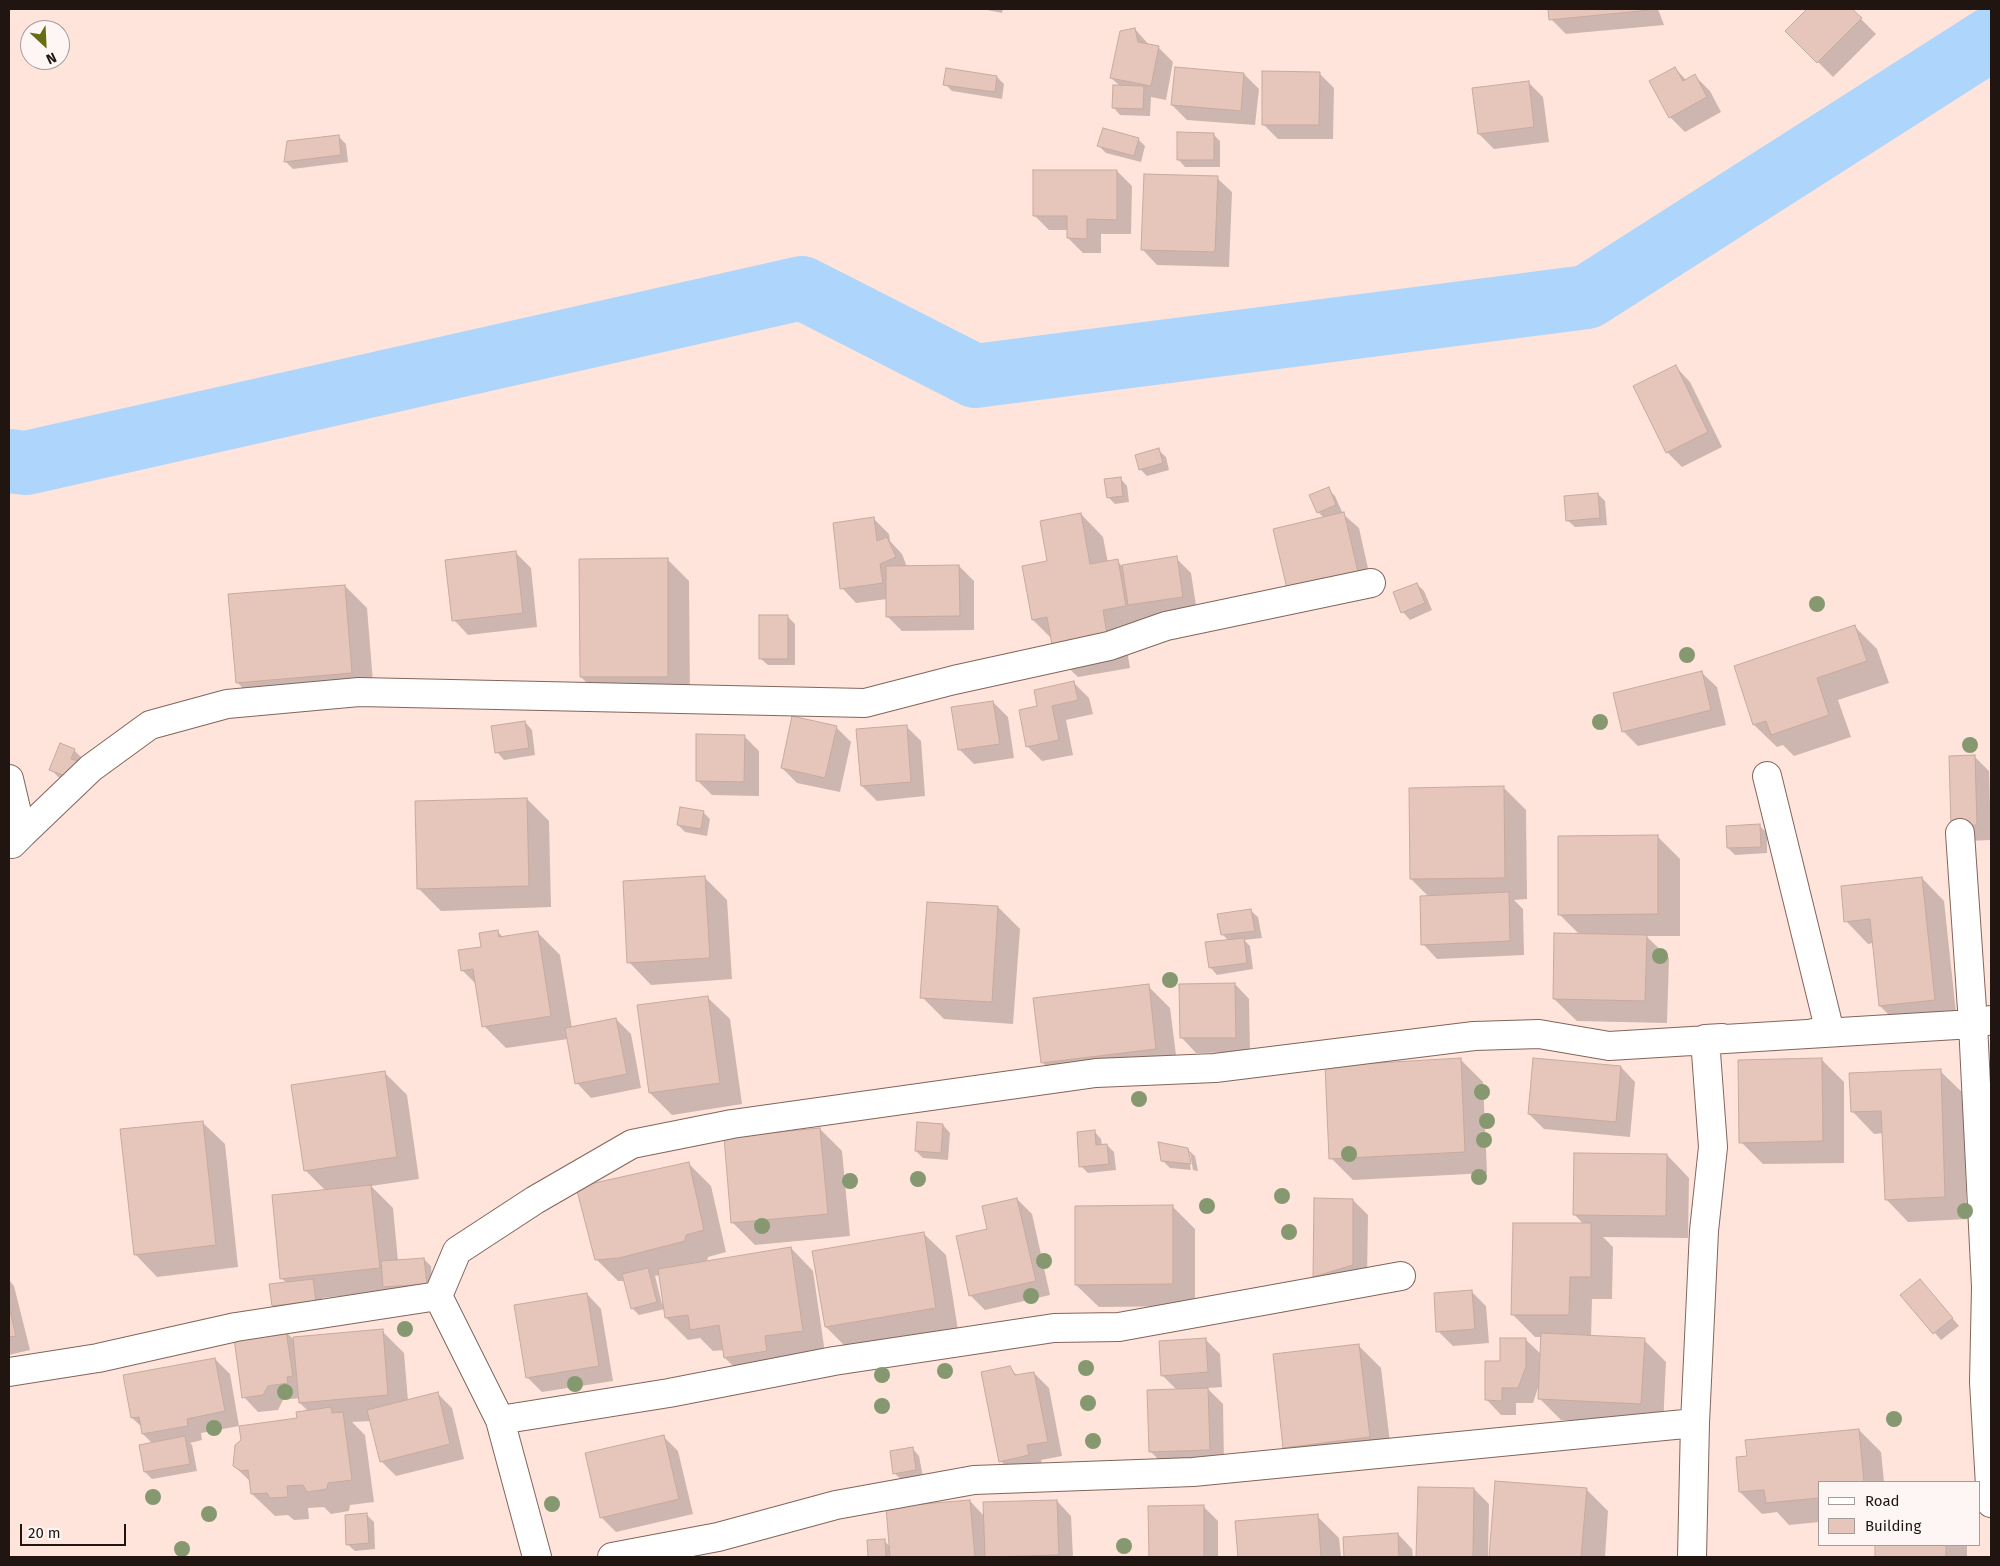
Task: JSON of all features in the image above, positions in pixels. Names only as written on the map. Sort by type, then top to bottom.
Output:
[{"type":"street","points":[[16,840],[91,768],[150,725],[227,704],[359,692],[865,703],[954,680],[1109,646],[1166,626],[1371,583]]},
{"type":"street","points":[[1767,776],[1830,1032]]},
{"type":"street","points":[[9,779],[16,840]]},
{"type":"street","points":[[1960,833],[1982,1022],[1986,1287],[1984,1382],[1991,1503]]},
{"type":"street","points":[[537,1557],[500,1420],[438,1296],[457,1251],[535,1200],[632,1144],[732,1124],[1096,1073],[1215,1068],[1474,1036],[1540,1034],[1608,1046],[1982,1022]]},
{"type":"street","points":[[1692,1557],[1695,1423],[1704,1231],[1713,1147],[1705,1039]]},
{"type":"street","points":[[500,1420],[669,1393],[834,1361],[1054,1328],[1119,1327],[1401,1276]]},
{"type":"street","points":[[9,1372],[98,1358],[236,1327],[438,1296]]},
{"type":"street","points":[[612,1557],[718,1536],[836,1505],[974,1480],[1193,1472],[1695,1423]]},
{"type":"building","points":[[1548,9],[1650,9],[1650,10],[1549,20]]},
{"type":"building","points":[[1807,9],[1852,9],[1862,18],[1817,63],[1785,31]]},
{"type":"building","points":[[1135,28],[1138,42],[1159,46],[1151,86],[1110,78],[1120,31]]},
{"type":"building","points":[[1175,67],[1244,73],[1241,111],[1171,105]]},
{"type":"building","points":[[1675,67],[1683,81],[1695,74],[1707,97],[1669,118],[1649,81]]},
{"type":"building","points":[[946,68],[997,76],[995,92],[943,85]]},
{"type":"building","points":[[1262,71],[1320,72],[1319,125],[1262,125]]},
{"type":"building","points":[[1529,81],[1534,127],[1478,134],[1472,88]]},
{"type":"building","points":[[1113,85],[1144,86],[1143,109],[1112,108]]},
{"type":"building","points":[[1103,128],[1139,138],[1134,156],[1097,146]]},
{"type":"building","points":[[1177,132],[1214,133],[1214,160],[1177,160]]},
{"type":"building","points":[[339,135],[341,155],[284,162],[287,141]]},
{"type":"building","points":[[1033,170],[1117,170],[1117,220],[1087,219],[1087,239],[1067,238],[1067,216],[1033,216]]},
{"type":"building","points":[[1144,174],[1218,176],[1215,252],[1141,250]]},
{"type":"building","points":[[1676,365],[1708,432],[1666,453],[1633,386]]},
{"type":"building","points":[[1159,448],[1163,463],[1139,470],[1135,455]]},
{"type":"building","points":[[1121,477],[1123,496],[1107,498],[1104,479]]},
{"type":"building","points":[[1329,487],[1336,505],[1317,513],[1309,495]]},
{"type":"building","points":[[1598,493],[1600,518],[1566,521],[1564,496]]},
{"type":"building","points":[[1344,512],[1359,576],[1288,593],[1273,529]]},
{"type":"building","points":[[1081,513],[1090,564],[1118,559],[1126,606],[1103,610],[1109,646],[1054,656],[1047,617],[1032,620],[1022,566],[1047,561],[1040,521]]},
{"type":"building","points":[[874,517],[877,541],[887,537],[896,557],[880,564],[883,583],[840,589],[833,523]]},
{"type":"building","points":[[516,551],[523,613],[452,621],[445,560]]},
{"type":"building","points":[[1177,556],[1183,597],[1128,605],[1122,565]]},
{"type":"building","points":[[668,558],[668,677],[580,677],[579,559]]},
{"type":"building","points":[[959,565],[960,616],[886,617],[886,566]]},
{"type":"building","points":[[1417,583],[1425,603],[1401,613],[1393,592]]},
{"type":"building","points":[[345,585],[352,673],[236,683],[228,594]]},
{"type":"building","points":[[759,615],[788,615],[788,659],[759,659]]},
{"type":"building","points":[[1855,625],[1867,661],[1817,678],[1829,715],[1771,735],[1766,721],[1753,725],[1734,666]]},
{"type":"building","points":[[1702,671],[1711,710],[1622,732],[1613,693]]},
{"type":"building","points":[[1074,681],[1078,700],[1052,706],[1059,740],[1026,747],[1019,710],[1037,706],[1034,690]]},
{"type":"building","points":[[993,701],[1000,744],[958,750],[951,707]]},
{"type":"building","points":[[792,716],[837,726],[825,778],[781,768]]},
{"type":"building","points":[[525,721],[529,748],[495,753],[491,726]]},
{"type":"building","points":[[907,725],[911,782],[861,786],[856,729]]},
{"type":"building","points":[[696,734],[745,735],[744,782],[696,781]]},
{"type":"building","points":[[60,743],[75,749],[71,759],[81,762],[74,779],[49,770]]},
{"type":"building","points":[[1975,755],[1977,825],[1951,826],[1949,756]]},
{"type":"building","points":[[1504,786],[1505,878],[1410,879],[1409,788]]},
{"type":"building","points":[[527,798],[529,886],[417,889],[415,801]]},
{"type":"building","points":[[680,807],[704,811],[701,829],[677,825]]},
{"type":"building","points":[[1760,824],[1761,847],[1727,848],[1726,826]]},
{"type":"building","points":[[1658,835],[1658,914],[1558,915],[1558,836]]},
{"type":"building","points":[[705,876],[710,958],[627,963],[623,881]]},
{"type":"building","points":[[1922,877],[1935,1000],[1879,1006],[1870,919],[1844,922],[1841,886]]},
{"type":"building","points":[[1509,892],[1510,941],[1421,945],[1420,896]]},
{"type":"building","points":[[927,902],[998,906],[992,1002],[920,998]]},
{"type":"building","points":[[1251,909],[1255,931],[1221,935],[1217,914]]},
{"type":"building","points":[[498,930],[499,937],[538,931],[551,1016],[482,1027],[473,969],[461,971],[458,950],[481,947],[479,933]]},
{"type":"building","points":[[1554,933],[1647,935],[1645,1001],[1553,999]]},
{"type":"building","points":[[1244,938],[1247,963],[1209,968],[1205,942]]},
{"type":"building","points":[[1235,983],[1236,1038],[1180,1038],[1179,984]]},
{"type":"building","points":[[1149,984],[1156,1049],[1041,1063],[1033,998]]},
{"type":"building","points":[[708,996],[720,1083],[649,1093],[637,1005]]},
{"type":"building","points":[[616,1018],[627,1074],[575,1084],[565,1028]]},
{"type":"building","points":[[1461,1058],[1465,1152],[1329,1159],[1325,1066]]},
{"type":"building","points":[[1533,1058],[1621,1066],[1616,1122],[1528,1114]]},
{"type":"building","points":[[1822,1058],[1823,1141],[1739,1143],[1738,1060]]},
{"type":"building","points":[[1941,1069],[1945,1197],[1885,1200],[1881,1111],[1851,1112],[1849,1073]]},
{"type":"building","points":[[385,1071],[397,1157],[304,1171],[291,1085]]},
{"type":"building","points":[[203,1121],[216,1245],[134,1255],[120,1129]]},
{"type":"building","points":[[917,1122],[943,1124],[941,1153],[915,1151]]},
{"type":"building","points":[[820,1128],[828,1214],[731,1223],[724,1137]]},
{"type":"building","points":[[1095,1130],[1096,1145],[1107,1144],[1109,1164],[1079,1167],[1077,1132]]},
{"type":"building","points":[[1158,1142],[1188,1148],[1191,1164],[1161,1161]]},
{"type":"building","points":[[1574,1153],[1667,1154],[1666,1216],[1573,1215]]},
{"type":"building","points":[[689,1162],[704,1230],[686,1235],[685,1241],[619,1258],[595,1260],[576,1187]]},
{"type":"building","points":[[371,1185],[380,1268],[280,1279],[272,1195]]},
{"type":"building","points":[[1017,1198],[1036,1281],[969,1296],[956,1236],[987,1229],[982,1206]]},
{"type":"building","points":[[1314,1198],[1353,1199],[1353,1265],[1313,1277]]},
{"type":"building","points":[[1173,1205],[1173,1284],[1075,1285],[1075,1206]]},
{"type":"building","points":[[1513,1223],[1591,1223],[1591,1277],[1570,1277],[1569,1315],[1511,1315]]},
{"type":"building","points":[[924,1232],[936,1308],[825,1327],[812,1251]]},
{"type":"building","points":[[791,1247],[803,1331],[765,1336],[767,1351],[724,1358],[719,1325],[690,1330],[688,1315],[665,1318],[658,1269]]},
{"type":"building","points":[[424,1258],[427,1284],[383,1287],[381,1261]]},
{"type":"building","points":[[648,1268],[657,1302],[631,1309],[622,1274]]},
{"type":"building","points":[[313,1279],[316,1301],[272,1306],[269,1284]]},
{"type":"building","points":[[1920,1279],[1953,1318],[1933,1334],[1900,1295]]},
{"type":"building","points":[[1472,1290],[1475,1329],[1436,1332],[1434,1293]]},
{"type":"building","points":[[587,1293],[599,1366],[526,1378],[514,1305]]},
{"type":"building","points":[[9,1306],[16,1336],[9,1337]]},
{"type":"building","points":[[383,1329],[388,1395],[299,1403],[293,1337]]},
{"type":"building","points":[[286,1331],[293,1376],[287,1377],[288,1383],[268,1386],[263,1395],[242,1398],[234,1338]]},
{"type":"building","points":[[1541,1333],[1645,1338],[1641,1404],[1538,1399]]},
{"type":"building","points":[[1206,1338],[1208,1372],[1161,1376],[1159,1341]]},
{"type":"building","points":[[1500,1338],[1526,1338],[1526,1367],[1518,1388],[1502,1388],[1502,1401],[1485,1400],[1485,1361],[1500,1361]]},
{"type":"building","points":[[1359,1344],[1370,1437],[1283,1448],[1273,1354]]},
{"type":"building","points":[[215,1358],[225,1411],[187,1419],[188,1426],[142,1434],[139,1417],[131,1418],[123,1375]]},
{"type":"building","points":[[1010,1366],[1015,1375],[1034,1372],[1048,1442],[1027,1445],[1029,1455],[999,1462],[981,1372]]},
{"type":"building","points":[[1208,1388],[1210,1450],[1149,1452],[1147,1390]]},
{"type":"building","points":[[438,1392],[450,1444],[380,1462],[367,1410]]},
{"type":"building","points":[[331,1407],[332,1413],[343,1412],[352,1480],[328,1483],[327,1489],[307,1492],[303,1485],[287,1486],[288,1497],[270,1498],[267,1493],[251,1494],[248,1470],[241,1471],[233,1466],[235,1445],[241,1440],[239,1426],[297,1418],[296,1412]]},
{"type":"building","points":[[1859,1429],[1864,1481],[1818,1481],[1818,1498],[1766,1503],[1764,1490],[1739,1492],[1736,1457],[1747,1456],[1745,1440]]},
{"type":"building","points":[[664,1435],[679,1499],[600,1518],[585,1453]]},
{"type":"building","points":[[185,1436],[190,1464],[144,1472],[139,1445]]},
{"type":"building","points":[[913,1447],[916,1470],[893,1474],[890,1451]]},
{"type":"building","points":[[1495,1481],[1587,1488],[1581,1557],[1489,1557]]},
{"type":"building","points":[[1418,1487],[1474,1488],[1473,1557],[1416,1557]]},
{"type":"building","points":[[970,1500],[975,1557],[890,1557],[886,1507]]},
{"type":"building","points":[[1057,1500],[1059,1555],[985,1557],[983,1502]]},
{"type":"building","points":[[1204,1505],[1204,1557],[1149,1557],[1148,1506]]},
{"type":"building","points":[[367,1513],[369,1543],[346,1545],[345,1515]]},
{"type":"building","points":[[1318,1514],[1321,1557],[1238,1557],[1235,1521]]},
{"type":"building","points":[[1398,1533],[1399,1557],[1344,1557],[1343,1537]]},
{"type":"building","points":[[885,1539],[886,1557],[868,1557],[867,1540]]},
{"type":"building","points":[[1875,1546],[1946,1546],[1946,1557],[1875,1557]]},
{"type":"waterway","points":[[9,461],[26,463],[802,288],[975,376],[1587,297],[1991,39]]}]
